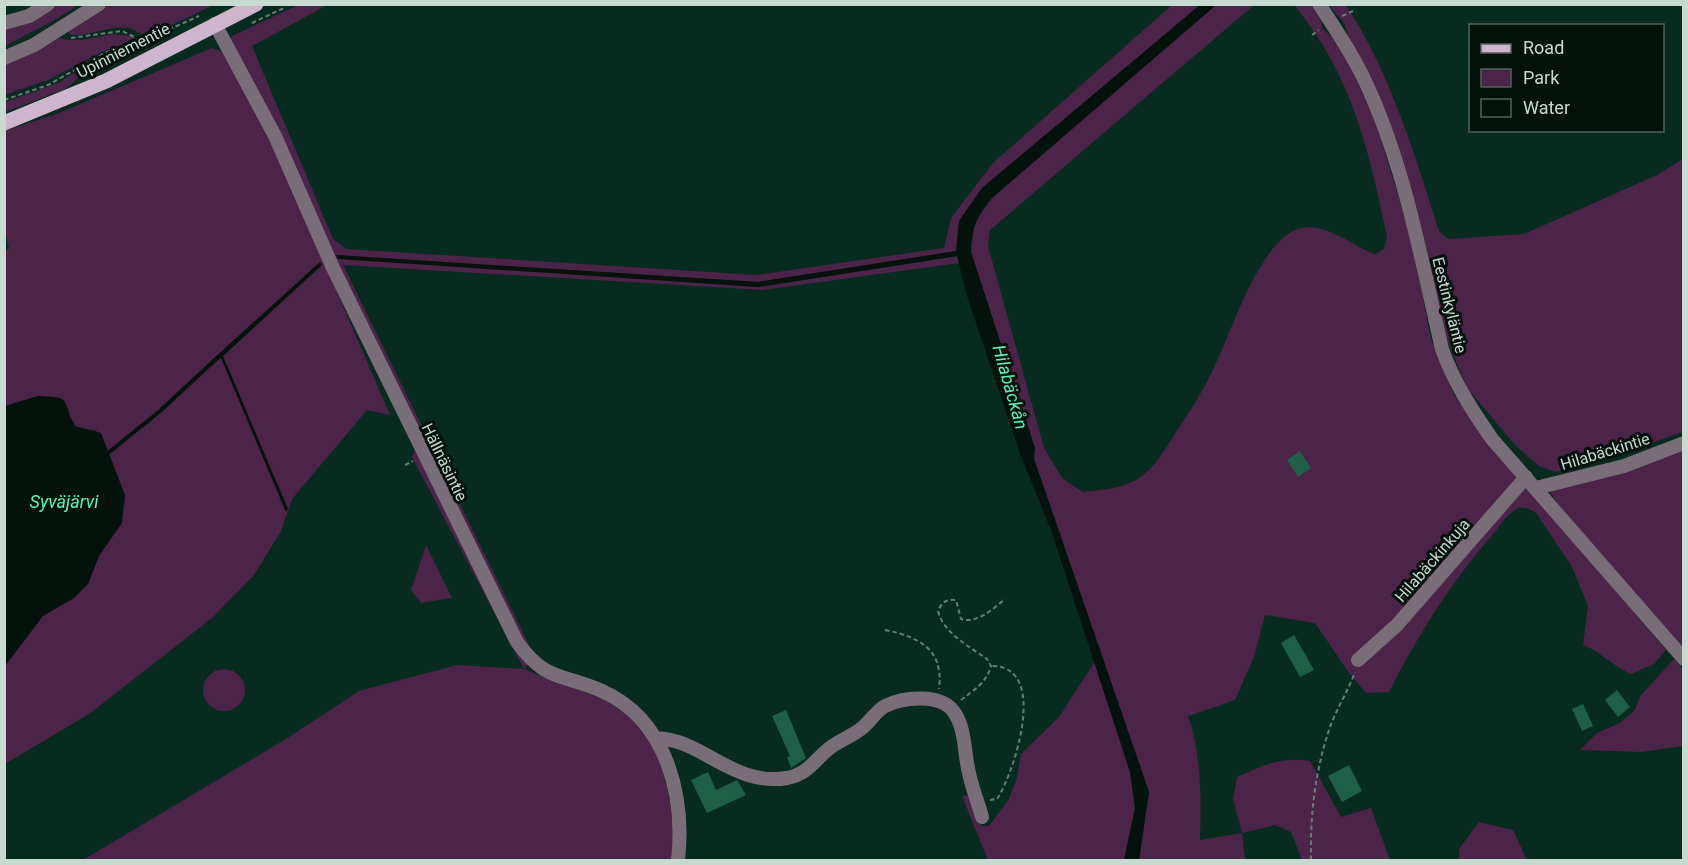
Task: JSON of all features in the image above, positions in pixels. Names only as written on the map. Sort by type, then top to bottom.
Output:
[{"type":"main road","name":"Upinniementie","points":[[4,123],[106,81],[256,4]]},
{"type":"street","points":[[4,23],[28,16],[48,4]]},
{"type":"street","points":[[4,58],[34,45],[99,4]]},
{"type":"street","name":"Eestinkyläntie","points":[[1319,4],[1338,31],[1369,89],[1396,160],[1442,349],[1451,374],[1470,408],[1492,439],[1683,659]]},
{"type":"street","name":"Hällnäsintie","points":[[215,24],[275,136],[333,268],[517,642],[533,663],[546,672],[602,691],[621,702],[643,720],[655,738],[670,766],[676,792],[680,818],[678,861]]},
{"type":"street","name":"Hilabäckintie","points":[[1536,488],[1624,466],[1683,444]]},
{"type":"street","name":"Hilabäckinkuja","points":[[1358,660],[1397,625],[1526,477]]},
{"type":"street","points":[[655,738],[667,738],[683,744],[740,773],[785,778],[807,771],[828,749],[865,727],[884,707],[915,699],[941,703],[958,722],[969,773],[982,817]]},
{"type":"path","name":"Upinniementie","points":[[4,100],[48,85],[107,52],[143,41],[202,15]]},
{"type":"path","points":[[60,29],[72,38],[122,32],[143,41]]},
{"type":"path","points":[[885,630],[923,642],[935,657],[940,671],[941,703],[961,700],[977,688],[989,674],[991,666],[987,659],[939,618],[938,611],[941,604],[948,599],[956,600],[961,619],[970,620],[989,612],[1005,599]]},
{"type":"path","points":[[1311,861],[1310,817],[1314,787],[1330,726],[1358,660]]},
{"type":"path","points":[[978,803],[998,799],[1008,783],[1022,721],[1024,693],[1018,677],[1005,666],[991,666]]},
{"type":"green space","points":[[55,5],[78,5],[5,46],[5,26],[29,18]]},
{"type":"green space","points":[[108,5],[214,5],[146,37],[135,30],[121,27],[78,35],[71,35],[67,30]]},
{"type":"green space","points":[[298,5],[327,5],[252,46],[333,239],[346,249],[757,275],[944,248],[951,218],[993,163],[1172,5],[1200,5],[982,188],[959,221],[957,251],[758,282],[336,255],[758,287],[958,256],[959,263],[762,290],[343,265],[533,653],[525,646],[229,42],[232,36]]},
{"type":"green space","points":[[1216,5],[1254,5],[990,230],[988,246],[1044,448],[1062,478],[1083,492],[1095,491],[1127,484],[1151,468],[1200,394],[1257,273],[1269,253],[1283,238],[1298,229],[1318,228],[1338,235],[1375,254],[1384,249],[1387,237],[1373,174],[1356,115],[1330,58],[1314,31],[1294,5],[1311,5],[1321,21],[1322,28],[1336,41],[1374,117],[1410,234],[1431,339],[1454,395],[1485,437],[1666,650],[1654,664],[1631,674],[1583,645],[1588,606],[1572,567],[1536,513],[1526,508],[1519,508],[1504,520],[1449,590],[1389,692],[1366,693],[1347,670],[1315,623],[1265,615],[1254,657],[1235,700],[1188,716],[1198,762],[1200,840],[1242,833],[1245,860],[1139,860],[1149,792],[1034,459],[1034,448],[971,252],[975,220],[992,198]]},
{"type":"green space","points":[[1329,5],[1346,5],[1376,58],[1400,115],[1439,231],[1448,239],[1524,234],[1657,175],[1683,159],[1683,432],[1592,464],[1556,472],[1539,466],[1515,445],[1467,388],[1446,337],[1423,233],[1389,122],[1368,71],[1350,41],[1344,23]]},
{"type":"green space","points":[[112,34],[133,36],[137,41],[106,50],[48,80],[5,95],[5,64],[58,38],[79,40]]},
{"type":"green space","points":[[212,48],[221,51],[234,68],[280,160],[390,415],[367,410],[292,499],[281,531],[254,575],[212,618],[89,714],[5,764],[5,665],[115,469],[96,430],[81,429],[75,426],[71,418],[38,396],[5,406],[4,250],[9,249],[4,225],[4,131],[59,113]]},
{"type":"green space","points":[[84,66],[86,72],[65,89],[5,112],[5,102],[60,82]]},
{"type":"green space","points":[[1683,447],[1683,653],[1560,507],[1548,489]]},
{"type":"green space","points":[[415,450],[528,663],[525,669],[608,702],[635,721],[648,738],[662,771],[671,809],[673,845],[671,860],[83,860],[286,739],[359,691],[457,665],[524,669],[412,457]]},
{"type":"green space","points":[[426,545],[452,598],[421,603],[411,590]]},
{"type":"green space","points":[[1674,659],[1683,669],[1683,746],[1641,752],[1580,750],[1597,733],[1620,723],[1635,710],[1640,696]]},
{"type":"green space","points":[[1095,661],[1130,772],[1135,808],[1124,860],[988,860],[962,796],[970,795],[976,817],[982,826],[989,826],[1009,799],[1017,777],[1021,754],[1059,717]]},
{"type":"green space","points":[[224,669],[239,675],[245,690],[239,705],[224,711],[209,705],[203,690],[209,675]]},
{"type":"green space","points":[[1281,761],[1310,761],[1341,817],[1371,808],[1390,860],[1302,860],[1291,832],[1275,825],[1242,833],[1233,799],[1237,777]]},
{"type":"green space","points":[[1479,822],[1513,830],[1527,860],[1459,860],[1459,849]]},
{"type":"water","name":"Hilabäckån","points":[[1200,5],[1216,5],[992,198],[976,223],[971,244],[971,252],[1035,448],[1034,459],[1149,792],[1139,860],[1124,860],[1135,808],[1130,772],[1051,530],[1020,454],[967,296],[957,256],[758,287],[338,259],[336,255],[758,282],[956,251],[959,221],[982,188]]},
{"type":"water","points":[[320,262],[322,265],[223,356],[288,509],[286,512],[221,358],[214,363],[212,360]]},
{"type":"water","name":"Syväjärvi","points":[[38,396],[62,399],[75,426],[101,433],[125,495],[122,523],[99,556],[88,584],[74,598],[43,616],[5,666],[5,406]]},
{"type":"building","points":[[1300,451],[1311,468],[1298,477],[1287,460]]},
{"type":"building","points":[[1294,635],[1314,670],[1300,677],[1281,643]]},
{"type":"building","points":[[1617,690],[1630,707],[1618,717],[1605,700]]},
{"type":"building","points":[[1583,704],[1593,726],[1582,731],[1572,709]]},
{"type":"building","points":[[786,710],[806,758],[791,768],[787,757],[790,756],[772,716]]},
{"type":"building","points":[[1349,765],[1362,791],[1342,802],[1328,776]]},
{"type":"building","points":[[708,772],[716,790],[737,780],[746,795],[707,813],[691,780]]},
{"type":"waterway","points":[[108,453],[160,411],[216,359]]}]
